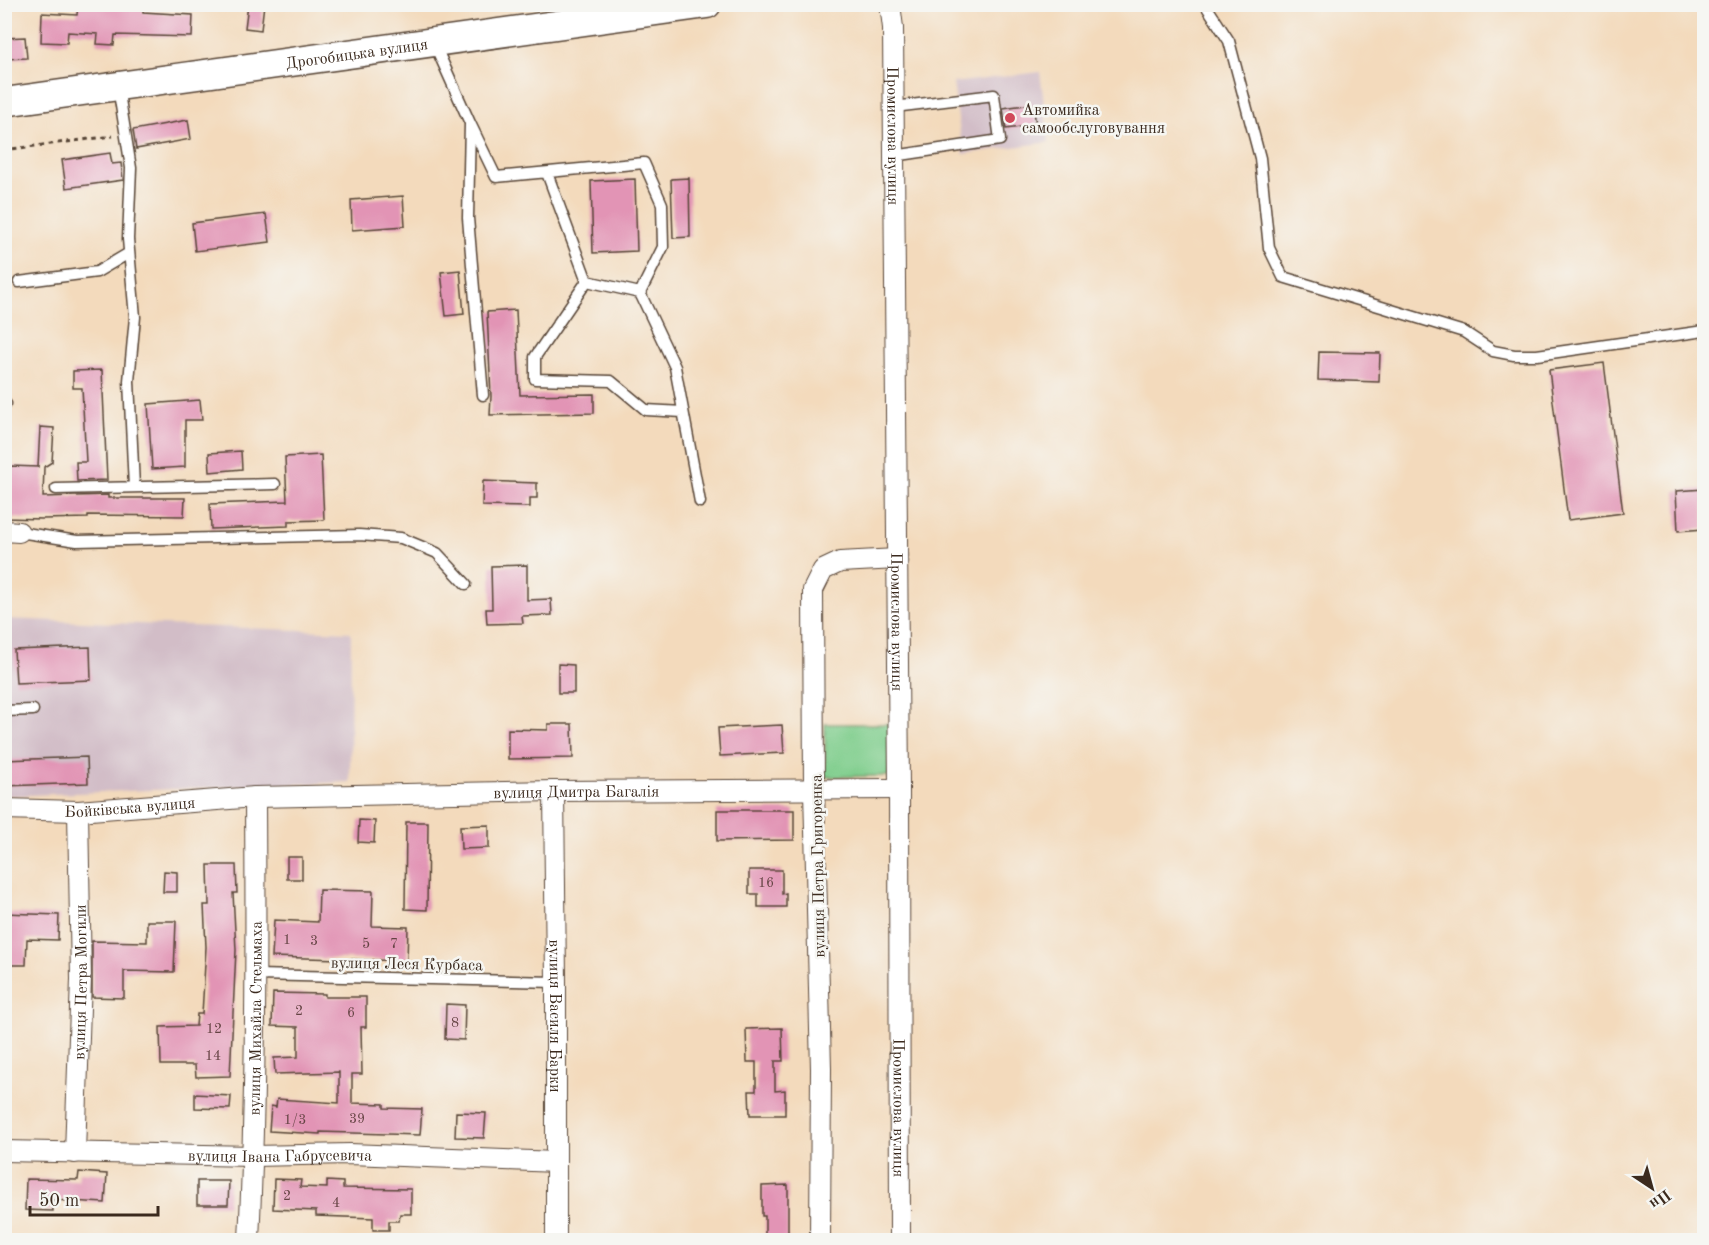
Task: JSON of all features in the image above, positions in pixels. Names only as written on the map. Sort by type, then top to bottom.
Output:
[{"type":"main road","name":"Дрогобицька вулиця","points":[[4,102],[707,4]]},
{"type":"street","name":"Промислова вулиця","points":[[890,4],[893,28],[894,107],[900,1240]]},
{"type":"street","name":"вулиця Петра Григоренка","points":[[820,1240],[821,1069],[814,790],[813,590],[823,570],[840,562],[897,560]]},
{"type":"street","name":"вулиця Дмитра Багалія","points":[[255,797],[554,791],[899,789]]},
{"type":"street","name":"вулиця Василя Барки","points":[[554,791],[556,1240]]},
{"type":"street","name":"Бойківська вулиця","points":[[4,809],[78,811],[255,797]]},
{"type":"street","name":"вулиця Михайла Стельмаха","points":[[249,1240],[256,975],[255,797]]},
{"type":"street","name":"вулиця Петра Могили","points":[[75,1153],[81,979],[78,811]]},
{"type":"street","name":"вулиця Івана Габрусевича","points":[[4,1151],[253,1156],[350,1155],[556,1162]]},
{"type":"lane","points":[[1206,4],[1229,41],[1260,158],[1269,248],[1283,277],[1464,332],[1493,351],[1514,355],[1537,355],[1704,331]]},
{"type":"lane","points":[[434,43],[496,177],[644,163],[662,204],[663,247],[640,293]]},
{"type":"lane","points":[[118,86],[131,168],[128,239],[135,317],[129,381],[134,487]]},
{"type":"lane","points":[[894,107],[994,95],[1000,140],[894,156]]},
{"type":"lane","points":[[470,123],[468,218],[483,394]]},
{"type":"lane","points":[[547,173],[587,281]]},
{"type":"lane","points":[[20,282],[97,272],[129,253]]},
{"type":"lane","points":[[587,281],[640,293]]},
{"type":"lane","points":[[587,281],[535,357],[535,379],[611,381],[646,410],[683,412]]},
{"type":"lane","points":[[640,293],[675,367],[700,502]]},
{"type":"lane","points":[[56,489],[275,484]]},
{"type":"lane","points":[[12,531],[77,542],[359,535],[401,538],[437,553],[466,584]]},
{"type":"lane","points":[[4,711],[33,710]]},
{"type":"lane","name":"вулиця Леся Курбаса","points":[[256,975],[556,982]]},
{"type":"path","points":[[4,150],[115,136]]},
{"type":"shaded area","points":[[1040,72],[1049,142],[963,154],[953,83]]},
{"type":"shaded area","points":[[4,619],[351,632],[350,782],[5,796]]},
{"type":"green space","points":[[825,724],[889,724],[889,776],[825,777]]},
{"type":"building","points":[[78,4],[123,8],[123,4],[143,4],[143,12],[193,15],[192,37],[115,35],[114,45],[97,44],[98,34],[68,32],[67,43],[41,42],[42,13],[77,15]]},
{"type":"building","points":[[248,4],[264,4],[261,30],[245,28]]},
{"type":"building","points":[[25,37],[27,58],[4,59],[4,38]]},
{"type":"building","name":"Автомийка самообслуговування","points":[[1033,104],[1036,125],[1006,129],[1003,108]]},
{"type":"building","points":[[188,120],[191,139],[136,149],[133,130]]},
{"type":"building","points":[[110,153],[112,164],[121,163],[123,180],[66,188],[62,160]]},
{"type":"building","points":[[689,178],[690,237],[673,238],[671,179]]},
{"type":"building","points":[[635,179],[637,251],[593,253],[591,181]]},
{"type":"building","points":[[403,196],[405,226],[352,230],[351,200]]},
{"type":"building","points":[[266,214],[270,242],[195,251],[192,223]]},
{"type":"building","points":[[460,270],[464,314],[446,316],[441,272]]},
{"type":"building","points":[[516,310],[520,395],[594,394],[594,413],[490,415],[487,312]]},
{"type":"building","points":[[1319,352],[1380,353],[1379,382],[1318,380]]},
{"type":"building","points":[[1604,363],[1623,513],[1568,520],[1549,370]]},
{"type":"building","points":[[102,370],[107,480],[77,481],[76,462],[86,462],[82,388],[73,388],[73,371]]},
{"type":"building","points":[[200,400],[202,420],[185,420],[185,467],[152,469],[148,404]]},
{"type":"building","points":[[40,427],[54,428],[52,462],[44,467],[43,497],[108,495],[108,498],[185,498],[184,516],[88,515],[88,518],[4,518],[4,494],[9,494],[10,466],[38,467]]},
{"type":"building","points":[[241,451],[242,469],[210,472],[209,453]]},
{"type":"building","points":[[321,455],[324,520],[288,521],[288,526],[211,529],[210,504],[287,501],[285,457]]},
{"type":"building","points":[[483,481],[537,483],[537,498],[530,498],[530,507],[482,506]]},
{"type":"building","points":[[1704,489],[1704,529],[1678,531],[1676,491]]},
{"type":"building","points":[[527,565],[527,600],[551,599],[552,615],[522,616],[523,623],[487,624],[486,609],[492,609],[491,566]]},
{"type":"building","points":[[90,647],[91,680],[16,683],[14,650]]},
{"type":"building","points":[[558,664],[574,665],[574,693],[558,693]]},
{"type":"building","points":[[548,724],[572,724],[573,758],[508,759],[508,729],[548,730]]},
{"type":"building","points":[[782,725],[784,753],[720,756],[718,728]]},
{"type":"building","points":[[87,757],[88,783],[4,786],[4,760]]},
{"type":"building","points":[[717,810],[794,810],[794,840],[717,841]]},
{"type":"building","points":[[359,820],[375,821],[374,843],[358,842]]},
{"type":"building","points":[[406,822],[428,822],[427,910],[405,909]]},
{"type":"building","points":[[489,825],[489,848],[461,849],[460,826]]},
{"type":"building","points":[[287,857],[302,857],[302,879],[287,879]]},
{"type":"building","points":[[208,865],[236,865],[237,893],[233,893],[236,950],[230,1076],[196,1077],[195,1065],[161,1065],[160,1027],[196,1026],[197,1014],[202,1014],[206,947],[204,905],[209,905]]},
{"type":"building","points":[[749,870],[782,870],[782,894],[786,893],[786,907],[758,907],[758,894],[749,894]]},
{"type":"building","points":[[164,871],[177,872],[177,892],[163,892]]},
{"type":"building","points":[[319,890],[373,891],[372,926],[408,927],[407,961],[272,957],[274,920],[318,922]]},
{"type":"building","points":[[4,913],[59,915],[58,940],[27,939],[26,965],[4,965]]},
{"type":"building","points":[[147,921],[176,921],[174,972],[124,971],[124,998],[92,997],[92,941],[147,942]]},
{"type":"building","points":[[273,993],[366,997],[366,1027],[361,1027],[362,1074],[352,1074],[352,1103],[384,1104],[384,1108],[422,1109],[420,1135],[269,1131],[271,1106],[276,1107],[277,1099],[339,1103],[339,1072],[275,1074],[274,1058],[298,1057],[298,1027],[272,1026]]},
{"type":"building","points":[[446,1004],[465,1005],[464,1040],[445,1039]]},
{"type":"building","points":[[782,1028],[783,1061],[775,1061],[775,1091],[785,1090],[785,1115],[750,1115],[749,1091],[756,1091],[756,1062],[747,1062],[746,1029]]},
{"type":"building","points":[[195,1094],[231,1096],[230,1109],[195,1108]]},
{"type":"building","points":[[456,1112],[486,1113],[484,1138],[455,1137]]},
{"type":"building","points":[[79,1172],[107,1174],[105,1203],[53,1200],[53,1211],[25,1210],[26,1179],[78,1180]]},
{"type":"building","points":[[274,1179],[301,1180],[300,1187],[327,1188],[327,1181],[343,1182],[343,1188],[411,1189],[411,1214],[400,1214],[399,1221],[389,1221],[389,1230],[373,1230],[373,1218],[316,1216],[316,1211],[273,1209]]},
{"type":"building","points":[[197,1181],[229,1181],[228,1205],[197,1205]]},
{"type":"building","points":[[788,1185],[788,1240],[765,1240],[762,1186]]},
{"type":"place","name":"Автомийка самообслуговування","points":[[1010,118]]}]
